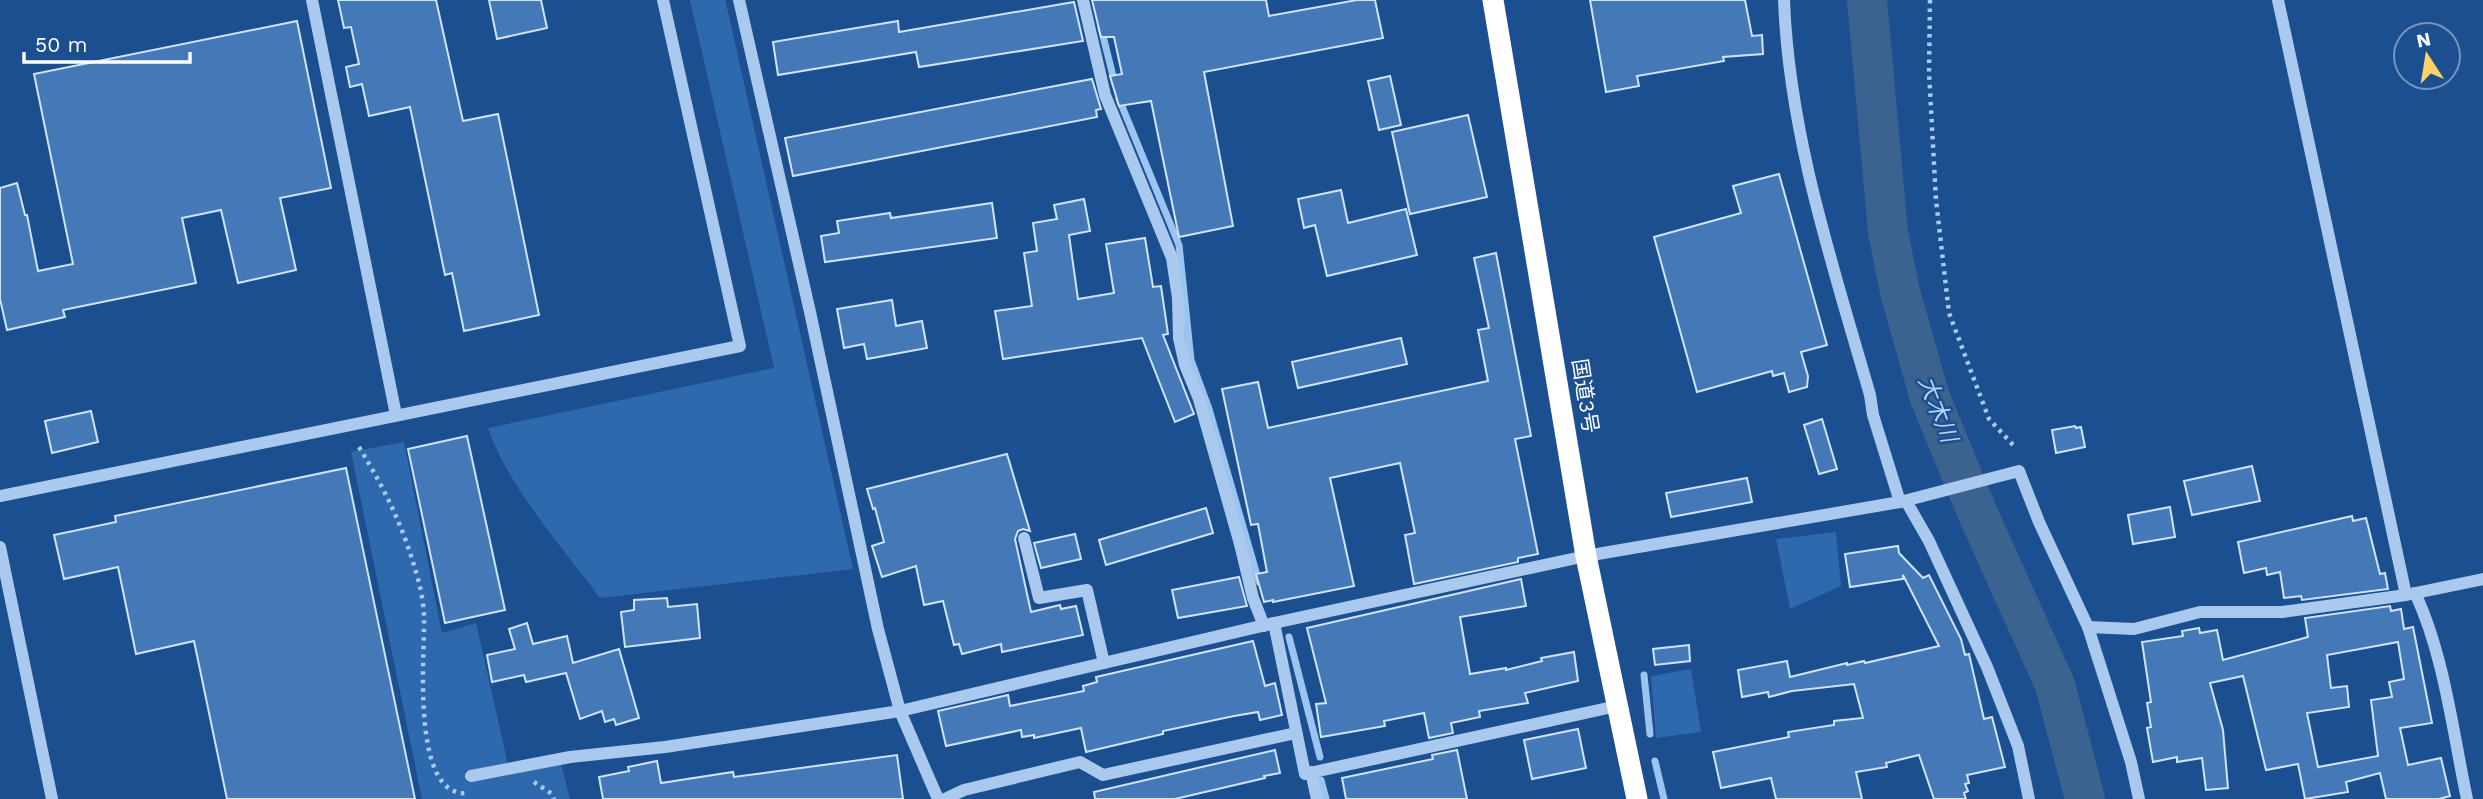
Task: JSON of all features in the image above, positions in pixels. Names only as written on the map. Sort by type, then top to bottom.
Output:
[{"type":"highway","name":"国道3号","points":[[1493,0],[1586,556],[1637,799]]},
{"type":"street","points":[[312,0],[396,415]]},
{"type":"street","points":[[0,496],[740,346],[663,0]]},
{"type":"street","points":[[739,0],[810,312],[877,629],[900,711],[938,799]]},
{"type":"street","points":[[1083,0],[1105,95],[1172,258],[1178,298],[1179,338],[1185,365],[1199,399],[1253,598],[1269,624],[1305,774],[1617,706]]},
{"type":"street","points":[[1784,0],[1785,36],[1808,176],[1870,395],[1873,415],[1903,501],[1929,541],[1987,667],[2018,746],[2029,799]]},
{"type":"street","points":[[2278,0],[2411,594],[2424,613],[2436,651],[2467,799]]},
{"type":"street","points":[[471,776],[570,757],[665,747],[900,711],[1269,624],[1586,556],[1903,501],[2019,471],[2039,522],[2088,627],[2132,762],[2139,799]]},
{"type":"street","points":[[1024,538],[1039,598],[1087,590],[1104,663]]},
{"type":"street","points":[[0,547],[52,799]]},
{"type":"street","points":[[2088,627],[2134,629],[2200,612],[2282,612],[2411,594],[2483,579]]},
{"type":"street","points":[[945,799],[964,790],[1080,762],[1102,775],[1296,733]]},
{"type":"street","points":[[1311,772],[1317,799]]},
{"type":"path","points":[[1930,0],[1929,72],[1936,200],[1949,313],[1989,419],[2014,446]]},
{"type":"path","points":[[359,447],[387,493],[404,533],[419,585],[424,615],[424,710],[427,750],[434,772],[451,791],[471,793]]},
{"type":"path","points":[[525,779],[539,784],[552,794],[554,799]]},
{"type":"shaded area","points":[[690,0],[725,0],[726,3],[853,569],[600,598],[522,495],[488,428],[774,368]]},
{"type":"shaded area","points":[[404,442],[442,633],[476,623],[508,764],[465,771],[467,782],[561,764],[570,799],[422,799],[351,452]]},
{"type":"shaded area","points":[[1836,532],[1841,586],[1790,609],[1776,539]]},
{"type":"shaded area","points":[[1691,669],[1701,732],[1656,738],[1651,676]]},
{"type":"building","points":[[338,0],[436,0],[463,121],[498,114],[539,315],[464,331],[452,273],[445,275],[410,107],[369,116],[362,84],[350,87],[346,67],[359,64],[351,27],[344,28]]},
{"type":"building","points":[[489,0],[541,0],[547,28],[497,39]]},
{"type":"building","points":[[1092,0],[1266,0],[1269,16],[1357,0],[1375,0],[1383,38],[1204,72],[1233,226],[1179,237],[1151,101],[1119,106],[1110,76],[1122,74],[1114,37],[1101,37]]},
{"type":"building","points":[[1590,0],[1745,0],[1752,36],[1762,35],[1763,54],[1723,57],[1724,61],[1637,76],[1639,86],[1606,92]]},
{"type":"building","points":[[1074,2],[1083,41],[919,67],[916,52],[778,75],[773,42],[898,21],[899,32]]},
{"type":"building","points":[[297,21],[331,188],[280,198],[296,270],[238,283],[221,210],[182,218],[196,283],[63,310],[65,317],[7,330],[0,299],[0,188],[17,183],[27,215],[38,271],[73,264],[34,74]]},
{"type":"building","points":[[1390,76],[1401,125],[1379,130],[1368,81]]},
{"type":"building","points":[[1092,79],[1101,109],[1096,110],[1097,117],[793,176],[785,138]]},
{"type":"building","points":[[1468,115],[1487,197],[1410,214],[1392,132]]},
{"type":"building","points":[[1779,174],[1827,345],[1801,352],[1808,376],[1807,387],[1789,392],[1784,373],[1773,376],[1772,371],[1697,392],[1654,237],[1741,213],[1733,186]]},
{"type":"building","points":[[1341,190],[1348,223],[1406,209],[1417,255],[1327,276],[1315,225],[1304,228],[1298,199]]},
{"type":"building","points":[[1084,199],[1090,231],[1069,235],[1078,299],[1114,293],[1106,244],[1145,238],[1153,287],[1161,286],[1168,334],[1163,335],[1194,414],[1175,422],[1142,338],[1003,359],[995,311],[1032,306],[1024,253],[1037,251],[1033,223],[1057,219],[1054,205]]},
{"type":"building","points":[[992,203],[997,238],[825,262],[821,236],[839,233],[837,221],[890,213],[891,218]]},
{"type":"building","points":[[1496,253],[1531,436],[1515,439],[1538,554],[1518,558],[1518,562],[1414,584],[1405,535],[1415,533],[1400,463],[1330,478],[1354,586],[1264,602],[1256,574],[1267,572],[1258,524],[1251,525],[1222,389],[1258,382],[1268,428],[1488,381],[1478,330],[1489,328],[1474,258]]},
{"type":"building","points":[[892,300],[896,326],[922,321],[927,348],[867,359],[864,344],[844,348],[837,309]]},
{"type":"building","points":[[1401,338],[1407,364],[1298,388],[1292,362]]},
{"type":"building","points":[[91,411],[98,442],[52,453],[45,421]]},
{"type":"building","points":[[1822,419],[1837,469],[1819,474],[1804,425]]},
{"type":"building","points":[[2081,427],[2085,447],[2056,453],[2052,430]]},
{"type":"building","points":[[467,436],[505,610],[445,623],[408,449]]},
{"type":"building","points":[[1007,454],[1030,531],[1018,531],[1015,539],[1031,612],[1060,605],[1061,609],[1076,606],[1083,635],[1002,652],[1001,644],[962,654],[959,644],[954,645],[943,601],[924,605],[916,566],[882,577],[872,546],[884,542],[867,489]]},
{"type":"building","points":[[2252,466],[2260,501],[2192,515],[2184,481]]},
{"type":"building","points":[[346,468],[415,799],[227,799],[194,641],[136,654],[118,567],[64,579],[54,535],[116,522],[115,516]]},
{"type":"building","points":[[1747,478],[1752,502],[1671,517],[1666,493]]},
{"type":"building","points":[[2170,507],[2175,537],[2133,544],[2128,515]]},
{"type":"building","points":[[1206,508],[1213,533],[1106,565],[1099,540]]},
{"type":"building","points":[[2352,516],[2353,521],[2366,518],[2380,574],[2385,573],[2388,589],[2302,600],[2301,596],[2284,598],[2280,572],[2267,575],[2266,568],[2244,573],[2238,542]]},
{"type":"building","points":[[1075,534],[1081,559],[1041,568],[1034,543]]},
{"type":"building","points":[[1898,546],[1899,553],[1923,578],[1929,575],[1961,639],[1965,655],[1969,654],[1984,719],[1992,717],[2005,767],[1967,775],[1969,783],[1965,784],[1968,791],[1964,793],[1966,799],[1934,799],[1919,755],[1886,763],[1887,767],[1856,772],[1862,799],[1776,799],[1771,778],[1721,788],[1713,752],[1789,737],[1788,732],[1834,725],[1834,721],[1863,718],[1854,684],[1792,691],[1769,697],[1768,692],[1742,697],[1738,670],[1787,661],[1790,677],[1939,646],[1903,575],[1903,579],[1850,587],[1845,554]]},
{"type":"building","points":[[1239,577],[1247,606],[1178,618],[1172,590]]},
{"type":"building","points":[[1521,579],[1526,606],[1460,617],[1470,674],[1506,670],[1542,661],[1541,658],[1574,652],[1578,681],[1525,693],[1528,703],[1479,711],[1480,717],[1451,723],[1453,733],[1429,738],[1424,713],[1384,721],[1385,726],[1321,737],[1316,704],[1326,703],[1307,628]]},
{"type":"building","points":[[667,598],[668,607],[697,604],[700,638],[625,647],[621,612],[634,610],[634,600]]},
{"type":"building","points":[[2390,606],[2391,611],[2401,609],[2404,629],[2413,627],[2432,723],[2400,728],[2408,765],[2441,758],[2450,796],[2439,799],[2386,799],[2380,773],[2346,782],[2348,792],[2305,799],[2298,764],[2266,770],[2243,676],[2210,683],[2223,730],[2228,788],[2206,790],[2202,758],[2177,762],[2177,757],[2153,762],[2147,728],[2151,727],[2147,703],[2151,702],[2142,642],[2183,636],[2182,631],[2199,628],[2200,633],[2217,630],[2223,660],[2308,637],[2305,618]],"holes":[[[2398,642],[2404,679],[2389,682],[2392,697],[2371,700],[2378,756],[2318,767],[2307,713],[2349,707],[2347,686],[2331,688],[2327,655]]]},
{"type":"building","points":[[527,623],[533,644],[567,636],[573,663],[619,649],[639,718],[616,725],[614,719],[605,722],[602,711],[580,719],[566,673],[526,682],[524,675],[492,682],[487,655],[515,649],[509,629]]},
{"type":"building","points":[[1253,641],[1265,686],[1275,683],[1282,715],[1260,720],[1258,712],[1234,716],[1163,731],[1163,734],[1086,752],[1081,728],[1034,738],[1034,735],[1022,737],[1021,730],[946,746],[938,711],[1008,695],[1010,706],[1084,691],[1083,686],[1097,682],[1096,677]]},
{"type":"building","points":[[1689,645],[1690,661],[1655,665],[1653,649]]},
{"type":"building","points":[[1578,729],[1586,768],[1532,779],[1524,740]]},
{"type":"building","points":[[1275,750],[1280,773],[1264,776],[1265,778],[1175,799],[1095,799],[1094,792]]},
{"type":"building","points":[[1457,750],[1467,799],[1346,799],[1342,778],[1433,759],[1432,755]]},
{"type":"building","points":[[897,755],[903,799],[603,799],[599,777],[629,771],[628,767],[657,761],[661,783],[733,772],[734,777]]},
{"type":"waterway","name":"大木川","points":[[1867,0],[1888,232],[1900,292],[1930,398],[1978,514],[2055,685],[2085,799]]},
{"type":"waterway","points":[[1101,28],[1115,84]]},
{"type":"waterway","points":[[1119,99],[1179,245],[1191,360],[1209,409],[1259,582]]},
{"type":"waterway","points":[[1289,637],[1320,757]]},
{"type":"waterway","points":[[1644,675],[1650,734]]},
{"type":"waterway","points":[[1655,761],[1664,799]]},
{"type":"waterway","points":[[1321,780],[1326,799]]}]
